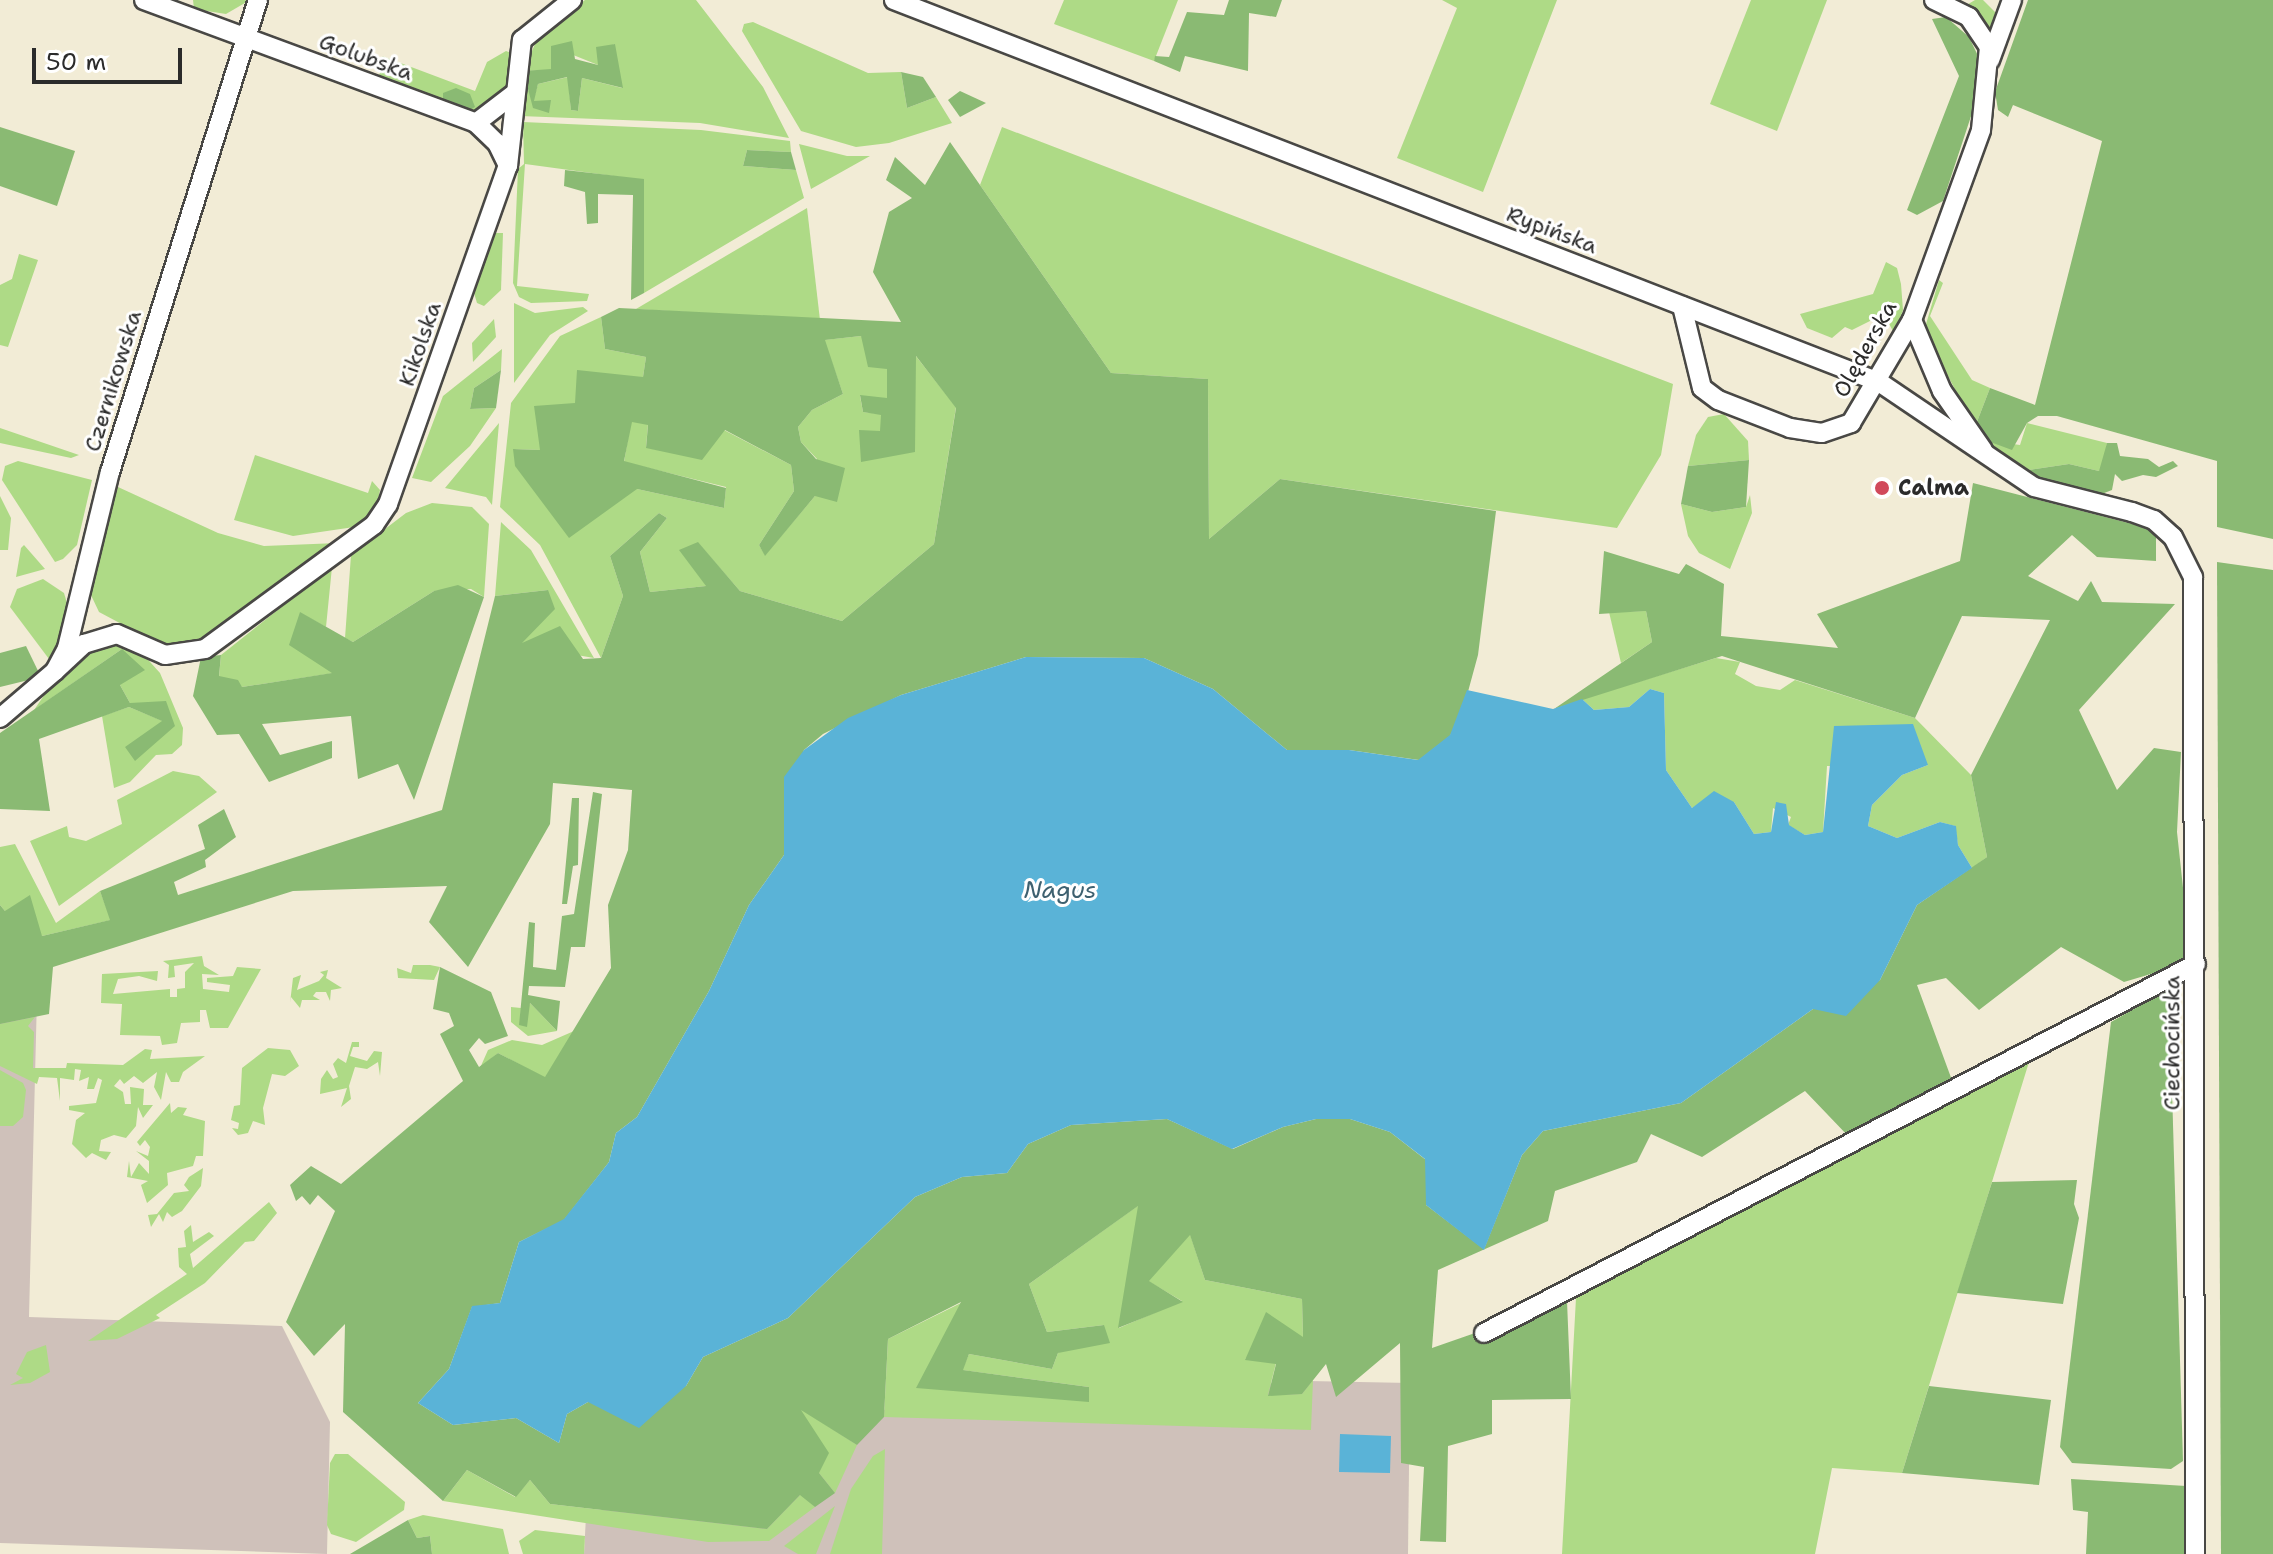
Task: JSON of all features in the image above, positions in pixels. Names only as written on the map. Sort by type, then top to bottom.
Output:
[{"type":"street","name":"Golubska","points":[[144,0],[476,123]]},
{"type":"street","name":"Czernikowska","points":[[0,718],[55,671],[70,639],[98,512],[258,0]]},
{"type":"street","name":"Kikolska","points":[[55,671],[84,644],[117,634],[165,655],[205,649],[368,532],[388,504],[508,166],[522,40],[572,0]]},
{"type":"street","name":"Rypińska","points":[[894,0],[1879,382],[2034,487],[2132,512],[2154,520],[2173,537]]},
{"type":"street","name":"Olęderska","points":[[1989,63],[2012,0]]},
{"type":"street","name":"Olęderska","points":[[1682,306],[1702,388],[1746,413],[1822,433],[1851,423],[1879,382],[1912,320],[1981,130],[1989,47],[1978,27],[1947,2]]},
{"type":"street","points":[[508,166],[490,134],[476,123],[515,93]]},
{"type":"street","points":[[1912,320],[1942,391],[1991,460]]},
{"type":"street","name":"Ciechocińska","points":[[2173,537],[2193,577],[2195,1554]]},
{"type":"street","points":[[1484,1333],[2196,964]]},
{"type":"shaded area","points":[[38,957],[29,1317],[282,1326],[330,1422],[327,1554],[0,1543],[0,970]]},
{"type":"shaded area","points":[[1308,1381],[1410,1383],[1408,1554],[584,1554],[586,1516],[880,1410]]},
{"type":"green space","points":[[193,0],[250,0],[226,14],[194,9]]},
{"type":"green space","points":[[585,0],[696,0],[763,87],[789,138],[700,123],[520,116],[520,92],[528,89],[533,101],[538,84],[568,77],[571,110],[578,111],[582,78],[622,88],[614,44],[598,65],[551,46],[551,70],[523,71],[540,33]]},
{"type":"green space","points":[[1064,0],[1178,0],[1154,61],[1054,24]]},
{"type":"green space","points":[[1229,0],[1282,0],[1276,17],[1249,13],[1248,71],[1185,56],[1180,72],[1154,61],[1155,56],[1169,57],[1187,12],[1224,15]]},
{"type":"green space","points":[[1442,0],[1557,0],[1483,192],[1397,158],[1457,8]]},
{"type":"green space","points":[[1751,0],[1827,0],[1777,131],[1710,104]]},
{"type":"green space","points":[[1975,0],[1983,0],[2001,18],[1991,37],[1981,18],[1965,6]]},
{"type":"green space","points":[[2028,0],[2273,0],[2273,539],[2217,527],[2217,461],[2057,416],[2038,416],[2027,423],[2012,450],[1985,440],[1975,427],[1990,388],[2035,405],[2102,141],[2013,105],[2008,117],[1998,110],[1995,92]]},
{"type":"green space","points":[[1946,17],[1969,37],[1979,58],[1980,89],[1943,201],[1917,215],[1907,210],[1959,76],[1932,19]]},
{"type":"green space","points":[[753,22],[868,73],[901,72],[907,108],[936,97],[952,123],[889,143],[856,147],[801,131],[742,31],[744,24]]},
{"type":"green space","points":[[572,41],[575,59],[598,65],[596,47],[615,44],[623,88],[582,78],[578,111],[571,110],[567,77],[538,84],[534,101],[551,100],[549,113],[533,108],[528,89],[520,92],[523,71],[551,69],[551,46]]},
{"type":"green space","points":[[506,51],[511,53],[506,94],[477,112],[444,93],[443,100],[378,77],[384,65],[389,76],[399,78],[401,72],[382,56],[475,91],[487,62]]},
{"type":"green space","points":[[901,72],[923,77],[936,97],[907,108]]},
{"type":"green space","points":[[456,88],[470,94],[475,107],[470,110],[443,100],[443,93]]},
{"type":"green space","points":[[960,91],[986,103],[960,117],[948,100]]},
{"type":"green space","points":[[523,122],[701,130],[790,141],[791,152],[747,150],[743,166],[796,170],[804,198],[644,293],[643,180],[525,164],[517,286],[589,294],[587,301],[531,303],[519,297],[513,283],[518,169],[524,164]]},
{"type":"green space","points":[[0,127],[75,151],[57,206],[0,186]]},
{"type":"green space","points":[[1002,127],[1673,384],[1661,455],[1617,528],[1280,479],[1209,539],[1208,379],[1111,373],[980,185]]},
{"type":"green space","points":[[950,142],[1111,373],[1208,379],[1209,539],[1280,479],[1496,511],[1478,655],[1463,710],[1450,736],[1419,760],[1349,750],[1287,750],[1213,689],[1144,658],[1026,657],[901,695],[823,734],[804,750],[785,803],[784,855],[749,905],[709,991],[637,1117],[616,1133],[609,1162],[564,1220],[519,1242],[500,1303],[472,1307],[449,1369],[418,1403],[453,1425],[516,1418],[559,1443],[567,1414],[588,1402],[686,1386],[703,1357],[788,1318],[915,1197],[962,1177],[1007,1173],[1028,1144],[1071,1125],[1167,1119],[1233,1149],[1283,1127],[1316,1119],[1350,1119],[1390,1132],[1426,1160],[1426,1205],[1484,1249],[1522,1155],[1543,1131],[1681,1103],[1813,1009],[1880,980],[1917,905],[1987,857],[1971,775],[2050,620],[1962,616],[1915,718],[1722,656],[1554,709],[1652,642],[1646,611],[1599,614],[1604,551],[1679,574],[1686,564],[1724,584],[1721,636],[1838,648],[1817,614],[1960,561],[1973,483],[2156,530],[2156,561],[2097,557],[2072,535],[2028,576],[2078,601],[2091,581],[2102,602],[2175,604],[2079,710],[2117,790],[2154,748],[2181,752],[2177,832],[2191,962],[2124,982],[2061,947],[1979,1010],[1946,978],[1917,985],[1953,1083],[1850,1138],[1805,1091],[1702,1157],[1651,1134],[1637,1162],[1555,1191],[1548,1221],[1438,1270],[1432,1348],[1567,1301],[1571,1399],[1492,1400],[1492,1434],[1448,1446],[1446,1542],[1420,1541],[1424,1467],[1401,1463],[1400,1343],[1336,1397],[1326,1364],[1302,1394],[1268,1396],[1276,1364],[1245,1360],[1266,1312],[1303,1337],[1302,1299],[1205,1280],[1190,1235],[1149,1281],[1183,1302],[1118,1328],[1138,1206],[1029,1284],[1047,1332],[1104,1325],[1110,1343],[1058,1353],[1052,1369],[969,1354],[963,1370],[1089,1387],[1089,1402],[916,1388],[961,1302],[888,1339],[884,1417],[857,1445],[801,1410],[829,1453],[819,1473],[835,1493],[815,1507],[800,1495],[767,1529],[550,1504],[530,1480],[516,1497],[467,1470],[443,1501],[343,1412],[345,1324],[314,1356],[286,1322],[335,1211],[318,1195],[310,1205],[302,1196],[296,1201],[290,1185],[311,1166],[341,1184],[463,1081],[440,1034],[454,1026],[449,1013],[433,1009],[440,967],[491,992],[508,1036],[485,1044],[479,1038],[469,1050],[479,1067],[498,1053],[545,1077],[611,968],[608,905],[628,850],[632,790],[553,783],[550,824],[468,967],[429,922],[447,886],[293,891],[53,967],[49,1014],[0,1024],[0,905],[5,911],[30,895],[42,936],[110,920],[100,891],[205,849],[198,825],[224,809],[236,837],[205,860],[206,867],[174,882],[178,895],[442,810],[495,596],[548,590],[555,609],[522,643],[560,626],[583,659],[601,658],[623,596],[610,556],[659,513],[667,518],[640,552],[650,592],[706,586],[679,550],[698,542],[740,591],[842,621],[934,544],[956,408],[916,356],[915,452],[861,462],[859,430],[880,431],[881,415],[863,412],[860,395],[887,398],[887,369],[868,367],[861,336],[825,340],[843,394],[812,410],[798,427],[801,442],[816,459],[845,468],[837,502],[815,496],[765,556],[759,545],[794,491],[791,465],[725,430],[702,460],[646,448],[648,425],[632,422],[624,461],[726,488],[724,508],[637,489],[569,538],[515,466],[513,449],[540,450],[534,406],[575,403],[577,370],[643,377],[646,357],[605,349],[601,317],[619,308],[901,322],[873,272],[889,212],[912,198],[886,180],[895,157],[925,185]]},
{"type":"green space","points":[[799,144],[847,156],[870,156],[811,189]]},
{"type":"green space","points":[[747,150],[791,152],[796,170],[743,166]]},
{"type":"green space","points":[[565,170],[644,179],[644,293],[631,300],[633,195],[598,194],[598,223],[587,224],[585,192],[564,186]]},
{"type":"green space","points":[[807,208],[820,320],[636,309]]},
{"type":"green space","points":[[490,233],[503,233],[501,290],[484,306],[477,303],[474,293]]},
{"type":"green space","points":[[19,254],[38,260],[8,347],[0,345],[0,285],[12,279]]},
{"type":"green space","points":[[1886,262],[1897,268],[1901,284],[1903,310],[1895,335],[1887,320],[1878,317],[1852,330],[1845,327],[1832,338],[1807,328],[1800,314],[1873,294]]},
{"type":"green space","points":[[1939,280],[1943,283],[1930,316],[1972,380],[1990,388],[1975,427],[1924,331]]},
{"type":"green space","points":[[514,303],[535,313],[583,307],[588,311],[550,335],[514,383]]},
{"type":"green space","points":[[601,317],[605,349],[646,357],[643,377],[575,403],[540,450],[513,449],[637,489],[724,508],[726,487],[624,462],[631,421],[648,424],[646,447],[724,430],[791,465],[794,491],[759,545],[765,555],[815,496],[817,459],[801,442],[798,427],[812,410],[843,394],[824,340],[861,336],[887,369],[888,399],[860,396],[863,412],[881,414],[881,431],[915,452],[915,355],[956,407],[934,544],[842,621],[740,591],[698,543],[706,586],[650,592],[640,552],[667,518],[659,513],[610,556],[623,596],[601,658],[540,545],[500,507],[511,403],[560,336]]},
{"type":"green space","points":[[494,319],[496,337],[473,362],[472,343]]},
{"type":"green space","points":[[502,349],[501,370],[474,388],[470,409],[496,408],[470,446],[431,482],[412,478],[443,396]]},
{"type":"green space","points":[[501,370],[496,408],[470,409],[474,388]]},
{"type":"green space","points":[[1724,414],[1748,441],[1749,460],[1688,466],[1696,435],[1708,417]]},
{"type":"green space","points":[[499,423],[492,505],[486,497],[445,488]]},
{"type":"green space","points":[[2027,423],[2107,443],[2105,465],[2099,471],[2069,464],[2022,471],[1985,440],[2020,445]]},
{"type":"green space","points":[[0,428],[79,455],[71,458],[0,443]]},
{"type":"green space","points":[[2107,443],[2117,443],[2120,456],[2148,459],[2159,467],[2173,461],[2178,466],[2156,477],[2143,475],[2122,481],[2115,474],[2112,490],[2099,495],[2048,486],[2022,471],[2069,464],[2099,471]]},
{"type":"green space","points":[[255,455],[368,493],[372,481],[380,490],[376,510],[361,526],[293,536],[234,520]]},
{"type":"green space","points":[[1749,460],[1746,507],[1712,512],[1681,504],[1688,466]]},
{"type":"green space","points":[[18,461],[92,480],[77,545],[63,559],[55,562],[2,480],[5,466]]},
{"type":"green space","points":[[118,487],[218,533],[264,546],[338,543],[205,642],[161,645],[99,612],[90,593],[92,569]]},
{"type":"green space","points":[[1750,495],[1752,513],[1730,569],[1699,553],[1688,536],[1681,504],[1712,512],[1746,507]]},
{"type":"green space","points":[[0,496],[11,518],[8,550],[0,550]]},
{"type":"green space","points":[[432,503],[472,507],[489,524],[484,597],[471,589],[434,591],[353,642],[345,638],[351,555],[406,513]]},
{"type":"green space","points":[[501,522],[531,550],[594,658],[519,645],[548,590],[495,596]]},
{"type":"green space","points":[[24,545],[45,569],[16,577],[21,548]]},
{"type":"green space","points":[[2217,562],[2273,570],[2273,1554],[2221,1554]]},
{"type":"green space","points":[[332,567],[326,627],[300,613],[334,673],[242,687],[219,677],[221,655]]},
{"type":"green space","points":[[43,579],[64,593],[69,610],[52,663],[10,607],[17,589]]},
{"type":"green space","points":[[458,585],[484,597],[414,800],[398,764],[358,779],[351,716],[262,724],[280,755],[332,741],[332,758],[269,782],[239,734],[217,735],[193,696],[201,657],[221,655],[219,676],[238,680],[242,687],[332,673],[289,645],[300,612],[353,642],[434,591]]},
{"type":"green space","points":[[1646,611],[1652,642],[1621,663],[1609,612]]},
{"type":"green space","points":[[115,642],[142,653],[160,673],[183,728],[182,745],[172,754],[156,755],[130,782],[114,788],[102,716],[129,707],[175,726],[130,703],[120,685],[122,649],[34,710],[65,665],[83,651]]},
{"type":"green space","points":[[26,646],[41,677],[0,687],[0,653]]},
{"type":"green space","points":[[122,649],[145,670],[120,685],[130,703],[166,701],[175,726],[135,761],[125,747],[162,721],[129,707],[39,739],[50,811],[0,809],[0,733]]},
{"type":"green space","points":[[1716,658],[1740,662],[1735,674],[1756,686],[1780,690],[1795,680],[1915,718],[1971,775],[1987,857],[1972,868],[1958,845],[1955,826],[1940,822],[1897,838],[1868,826],[1872,805],[1902,775],[1928,765],[1827,766],[1823,832],[1805,835],[1788,825],[1791,817],[1773,808],[1771,832],[1754,834],[1734,802],[1704,801],[1692,808],[1666,770],[1664,693],[1650,689],[1629,707],[1594,710],[1582,699]]},
{"type":"green space","points":[[173,771],[199,776],[217,792],[59,906],[30,841],[67,826],[69,837],[86,841],[122,824],[117,800]]},
{"type":"green space","points":[[593,792],[602,794],[585,947],[571,947],[565,987],[529,986],[528,995],[560,1001],[557,1031],[530,1003],[527,1027],[519,1025],[529,922],[535,923],[533,967],[556,970],[562,916],[574,914]]},
{"type":"green space","points":[[572,798],[579,798],[578,865],[573,866],[567,904],[562,904]]},
{"type":"green space","points":[[15,844],[56,923],[100,891],[111,920],[42,936],[5,911],[0,905],[0,847]]},
{"type":"green space","points":[[202,956],[204,966],[219,975],[202,974],[203,989],[229,992],[230,985],[207,982],[207,978],[233,976],[237,967],[261,969],[228,1028],[210,1028],[206,1010],[200,1010],[200,1022],[181,1023],[177,1043],[162,1045],[160,1036],[120,1035],[122,1004],[101,1003],[102,974],[158,971],[157,981],[139,976],[118,979],[113,994],[170,989],[170,997],[177,997],[177,989],[185,988],[185,972],[194,963],[174,966],[175,977],[168,978],[169,965],[163,961]]},
{"type":"green space","points":[[413,965],[440,967],[434,980],[398,978],[397,968],[411,973]]},
{"type":"green space","points":[[328,970],[326,978],[342,988],[331,990],[330,1001],[326,992],[316,992],[313,996],[320,1000],[302,1000],[300,1008],[291,997],[290,1003],[293,978],[301,975],[297,990],[319,981],[324,975],[320,972]]},
{"type":"green space","points":[[2169,989],[2183,1461],[2171,1469],[2072,1463],[2060,1447],[2111,1022]]},
{"type":"green space","points":[[530,1003],[557,1031],[528,1036],[511,1022],[511,1007],[521,1008],[520,1025]]},
{"type":"green space","points":[[35,1017],[28,1026],[34,1032],[33,1068],[66,1068],[67,1063],[123,1065],[145,1049],[152,1050],[150,1059],[205,1056],[183,1072],[179,1082],[171,1082],[166,1072],[161,1100],[154,1087],[157,1072],[143,1083],[134,1076],[124,1084],[120,1079],[114,1086],[123,1092],[125,1104],[131,1104],[130,1087],[144,1089],[143,1105],[153,1105],[143,1118],[138,1107],[136,1126],[126,1138],[114,1135],[101,1140],[99,1151],[111,1152],[106,1160],[92,1153],[86,1158],[72,1144],[76,1120],[85,1113],[69,1110],[69,1106],[96,1103],[102,1080],[98,1078],[94,1089],[87,1089],[89,1077],[79,1081],[81,1070],[75,1069],[74,1080],[60,1078],[60,1101],[57,1078],[39,1077],[37,1084],[0,1066],[0,1024]]},
{"type":"green space","points":[[574,1031],[545,1078],[498,1053],[480,1068],[488,1050],[512,1040],[542,1045]]},
{"type":"green space","points":[[352,1042],[359,1042],[359,1047],[353,1047],[350,1056],[367,1061],[374,1051],[382,1052],[380,1076],[378,1062],[367,1069],[355,1067],[349,1086],[351,1099],[341,1107],[347,1088],[320,1094],[321,1079],[327,1070],[333,1079],[338,1077],[333,1064],[338,1058],[346,1063]]},
{"type":"green space","points":[[268,1048],[290,1050],[299,1066],[285,1076],[272,1074],[263,1108],[265,1125],[253,1121],[248,1133],[238,1135],[232,1128],[238,1129],[239,1123],[231,1120],[234,1106],[240,1105],[242,1068]]},
{"type":"green space","points":[[2029,1062],[1902,1473],[1832,1468],[1815,1554],[1562,1554],[1576,1298]]},
{"type":"green space","points":[[0,1070],[23,1083],[26,1090],[23,1117],[13,1126],[0,1126]]},
{"type":"green space","points":[[170,1103],[171,1113],[178,1107],[187,1108],[183,1115],[205,1121],[203,1156],[196,1156],[193,1166],[167,1173],[168,1185],[147,1203],[141,1185],[148,1181],[127,1177],[129,1161],[131,1177],[139,1163],[149,1174],[149,1161],[136,1151],[148,1156],[150,1147],[145,1140],[140,1146],[137,1142]]},
{"type":"green space","points":[[203,1168],[201,1186],[182,1211],[172,1217],[167,1212],[163,1222],[159,1214],[151,1227],[148,1215],[157,1214],[174,1193],[189,1191],[184,1185],[189,1177]]},
{"type":"green space","points":[[2077,1180],[2074,1204],[2079,1218],[2063,1304],[1957,1293],[1992,1182]]},
{"type":"green space","points":[[269,1202],[277,1213],[254,1241],[245,1242],[205,1283],[156,1315],[160,1318],[117,1339],[88,1341],[187,1274],[179,1267],[178,1248],[186,1247],[184,1231],[191,1225],[193,1242],[209,1232],[214,1236],[190,1254],[193,1268]]},
{"type":"green space","points":[[1139,1205],[1119,1328],[1182,1301],[1148,1281],[1190,1234],[1205,1280],[1302,1299],[1303,1338],[1245,1359],[1276,1363],[1268,1395],[1302,1394],[1313,1380],[1311,1430],[884,1417],[888,1339],[963,1302],[917,1388],[1089,1387],[962,1370],[969,1354],[1052,1369],[1058,1353],[1104,1325],[1047,1332],[1029,1284]]},
{"type":"green space","points":[[46,1345],[50,1372],[30,1383],[10,1385],[23,1378],[16,1374],[27,1352]]},
{"type":"green space","points":[[1929,1386],[2051,1400],[2039,1485],[1902,1473]]},
{"type":"green space","points":[[800,1408],[857,1445],[835,1493],[819,1473]]},
{"type":"green space","points":[[885,1449],[882,1554],[830,1554],[851,1489],[873,1456]]},
{"type":"green space","points":[[335,1454],[348,1454],[405,1502],[404,1510],[356,1542],[331,1534],[327,1525],[330,1463]]},
{"type":"green space","points":[[467,1470],[515,1497],[530,1480],[550,1504],[767,1529],[801,1494],[815,1507],[769,1541],[708,1542],[443,1501]]},
{"type":"green space","points":[[2071,1479],[2186,1486],[2184,1554],[2086,1554],[2088,1512],[2073,1510]]},
{"type":"green space","points":[[835,1506],[816,1554],[798,1554],[784,1546]]},
{"type":"green space","points":[[423,1515],[503,1529],[509,1554],[432,1554],[430,1536],[417,1538],[408,1520]]},
{"type":"green space","points":[[408,1520],[417,1538],[430,1536],[432,1554],[350,1554]]},
{"type":"green space","points":[[535,1530],[585,1536],[584,1554],[523,1554],[519,1541]]},
{"type":"water","name":"Nagus","points":[[1026,657],[1144,658],[1213,689],[1287,750],[1349,750],[1418,760],[1450,735],[1467,690],[1553,709],[1582,699],[1594,710],[1629,707],[1650,689],[1664,693],[1666,770],[1692,808],[1714,791],[1734,802],[1754,834],[1771,832],[1776,802],[1786,804],[1789,825],[1805,835],[1823,832],[1834,726],[1913,724],[1928,765],[1902,775],[1872,805],[1868,826],[1897,838],[1940,822],[1956,826],[1958,845],[1972,868],[1917,905],[1880,980],[1846,1016],[1813,1009],[1681,1103],[1543,1131],[1522,1155],[1484,1250],[1426,1205],[1425,1159],[1390,1132],[1350,1119],[1316,1119],[1283,1127],[1232,1149],[1167,1119],[1071,1125],[1028,1144],[1007,1173],[962,1177],[915,1197],[788,1318],[703,1357],[686,1386],[639,1428],[588,1402],[567,1414],[559,1443],[516,1418],[453,1425],[418,1403],[449,1369],[472,1306],[500,1303],[519,1242],[564,1219],[609,1162],[616,1133],[637,1117],[709,991],[749,905],[784,855],[784,777],[804,750],[848,718],[901,695]]},
{"type":"water","points":[[1340,1434],[1391,1436],[1390,1473],[1339,1472]]},
{"type":"place","name":"Calma","points":[[1882,488]]}]
